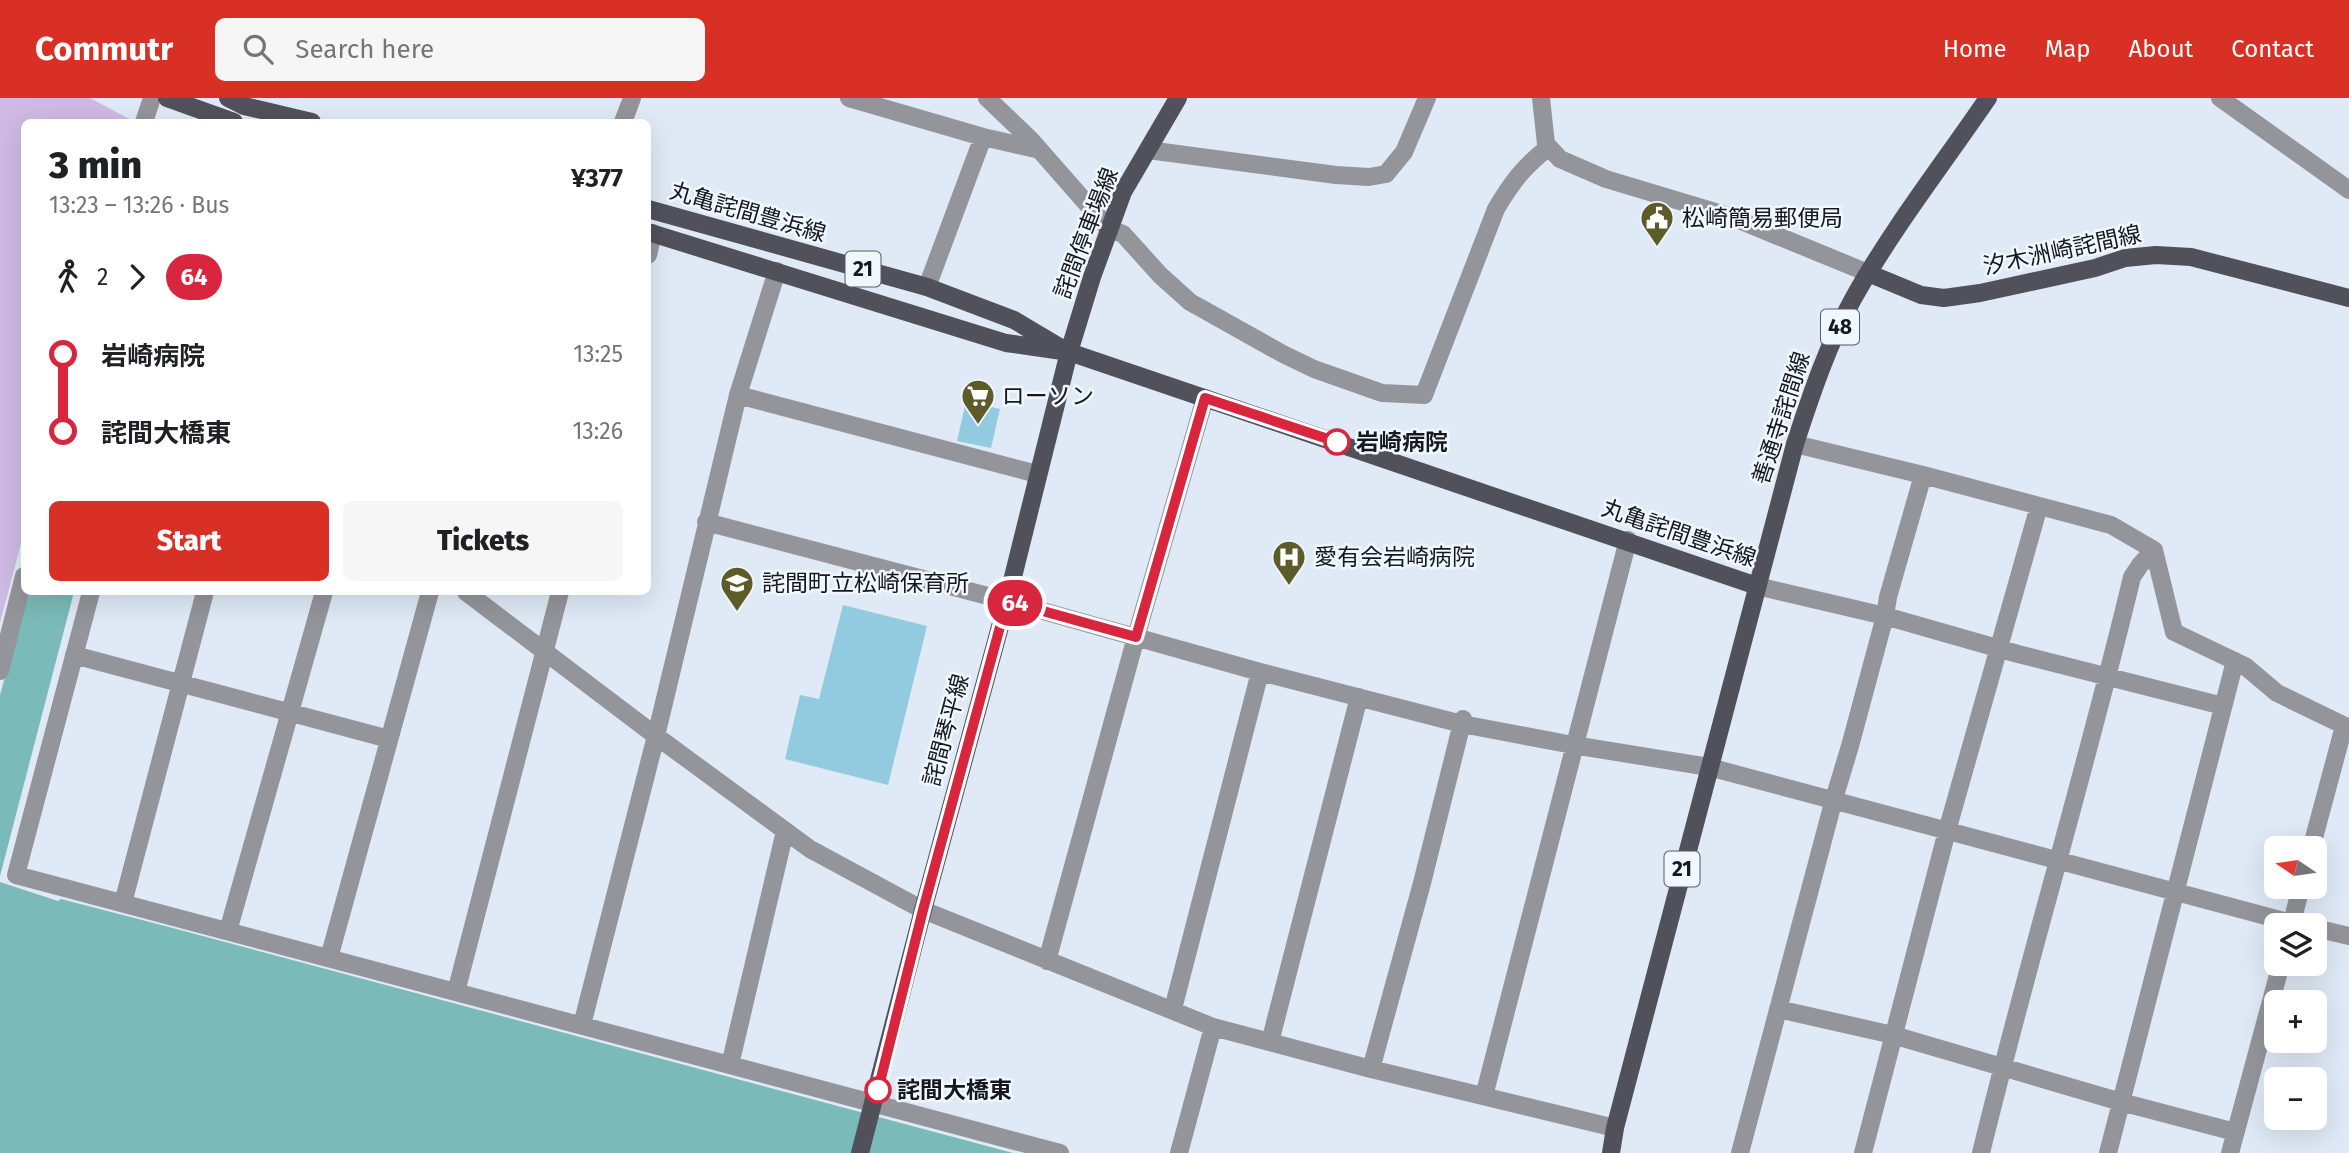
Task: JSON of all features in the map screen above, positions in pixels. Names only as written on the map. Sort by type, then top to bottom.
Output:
[{"type":"main road","points":[[167,98],[236,112],[289,119]]},
{"type":"main road","name":"詫間停車場線","points":[[1069,352],[1092,277],[1123,192],[1178,98]]},
{"type":"main road","name":"善通寺詫間線","points":[[1757,586],[1795,444],[1833,341],[1868,273],[1988,98]]},
{"type":"main road","name":"丸亀詫間豊浜線","points":[[651,210],[927,287],[1014,320],[1069,352]]},
{"type":"main road","name":"丸亀詫間豊浜線","points":[[651,232],[1006,343],[1069,352],[1757,586],[1615,1128],[1611,1153]]},
{"type":"main road","name":"汐木洲崎詫間線","points":[[1868,273],[1922,295],[1944,298],[1980,293],[2095,268],[2125,258],[2156,255],[2191,257],[2349,298]]},
{"type":"main road","name":"詫間琴平線","points":[[860,1153],[1007,601],[1069,352]]},
{"type":"street","points":[[145,119],[152,98]]},
{"type":"street","points":[[625,119],[632,98]]},
{"type":"street","points":[[849,98],[983,137],[1040,150]]},
{"type":"street","points":[[1148,150],[1336,175],[1369,177],[1386,174],[1404,152],[1427,98]]},
{"type":"street","points":[[1541,98],[1546,144],[1560,159],[1606,179],[1728,216],[1868,273]]},
{"type":"street","points":[[1975,116],[1997,98]]},
{"type":"street","points":[[2220,98],[2349,190]]},
{"type":"street","points":[[997,101],[1109,229],[1123,234],[1160,275],[1190,302],[1314,369],[1382,393],[1424,394],[1496,209],[1527,164],[1549,147]]},
{"type":"street","points":[[927,287],[983,137]]},
{"type":"street","points":[[582,1026],[656,736],[738,394],[777,271]]},
{"type":"street","points":[[738,394],[1037,474]]},
{"type":"street","points":[[1047,961],[1205,398]]},
{"type":"street","points":[[1795,444],[2111,525],[2154,550],[2174,632],[2245,666],[2277,693],[2347,727],[2315,836]]},
{"type":"street","points":[[1740,1153],[1923,475]]},
{"type":"street","points":[[1863,1153],[1947,831],[2039,506]]},
{"type":"street","points":[[706,522],[1007,601],[1260,672],[1463,722],[1573,745],[1709,767],[2264,916]]},
{"type":"street","points":[[1483,1096],[1628,540]]},
{"type":"street","points":[[1982,1153],[2002,1068],[2109,676],[2132,577],[2154,550]]},
{"type":"street","points":[[1757,586],[1885,616],[1999,649],[2223,706]]},
{"type":"street","points":[[0,671],[21,588]]},
{"type":"street","points":[[90,595],[16,875],[730,1065],[872,1111],[1060,1153]]},
{"type":"street","points":[[123,903],[204,595]]},
{"type":"street","points":[[228,931],[323,595]]},
{"type":"street","points":[[329,958],[429,595]]},
{"type":"street","points":[[470,595],[810,849],[923,910],[1213,1027],[1371,1069],[1615,1128]]},
{"type":"street","points":[[456,992],[559,595]]},
{"type":"street","points":[[74,655],[389,739]]},
{"type":"street","points":[[2108,1153],[2235,661]]},
{"type":"street","points":[[1173,1009],[1260,672]]},
{"type":"street","points":[[1270,1042],[1359,697]]},
{"type":"street","points":[[1371,1069],[1463,722]]},
{"type":"street","points":[[730,1065],[785,831]]},
{"type":"street","points":[[2327,931],[2349,936]]},
{"type":"street","points":[[2230,1153],[2278,976]]},
{"type":"street","points":[[1778,1009],[1893,1035],[2121,1102],[2235,1132]]},
{"type":"street","points":[[1179,1153],[1213,1027]]},
{"type":"shaded area","points":[[0,98],[90,98],[129,119],[21,119],[21,543],[0,623]]},
{"type":"shaded area","points":[[27,595],[73,595],[0,876],[0,695]]},
{"type":"shaded area","points":[[0,882],[58,901],[61,899],[169,927],[1013,1153],[0,1153]]},
{"type":"building","name":"ローソン","points":[[966,401],[1000,409],[991,448],[957,441]]},
{"type":"building","points":[[843,605],[927,626],[888,785],[785,759],[800,695],[819,699]]},
{"type":"bus line","name":"64","points":[[878,1090],[923,910],[1007,601],[1136,637],[1205,398],[1337,442]]},
{"type":"place","name":"松崎簡易郵便局","points":[[1657,248]]},
{"type":"place","name":"ローソン","points":[[978,426]]},
{"type":"place","name":"岩崎病院","points":[[1337,442]]},
{"type":"place","name":"愛有会岩崎病院","points":[[1289,587]]},
{"type":"place","name":"詫間町立松崎保育所","points":[[737,613]]},
{"type":"place","name":"詫間大橋東","points":[[878,1090]]}]
